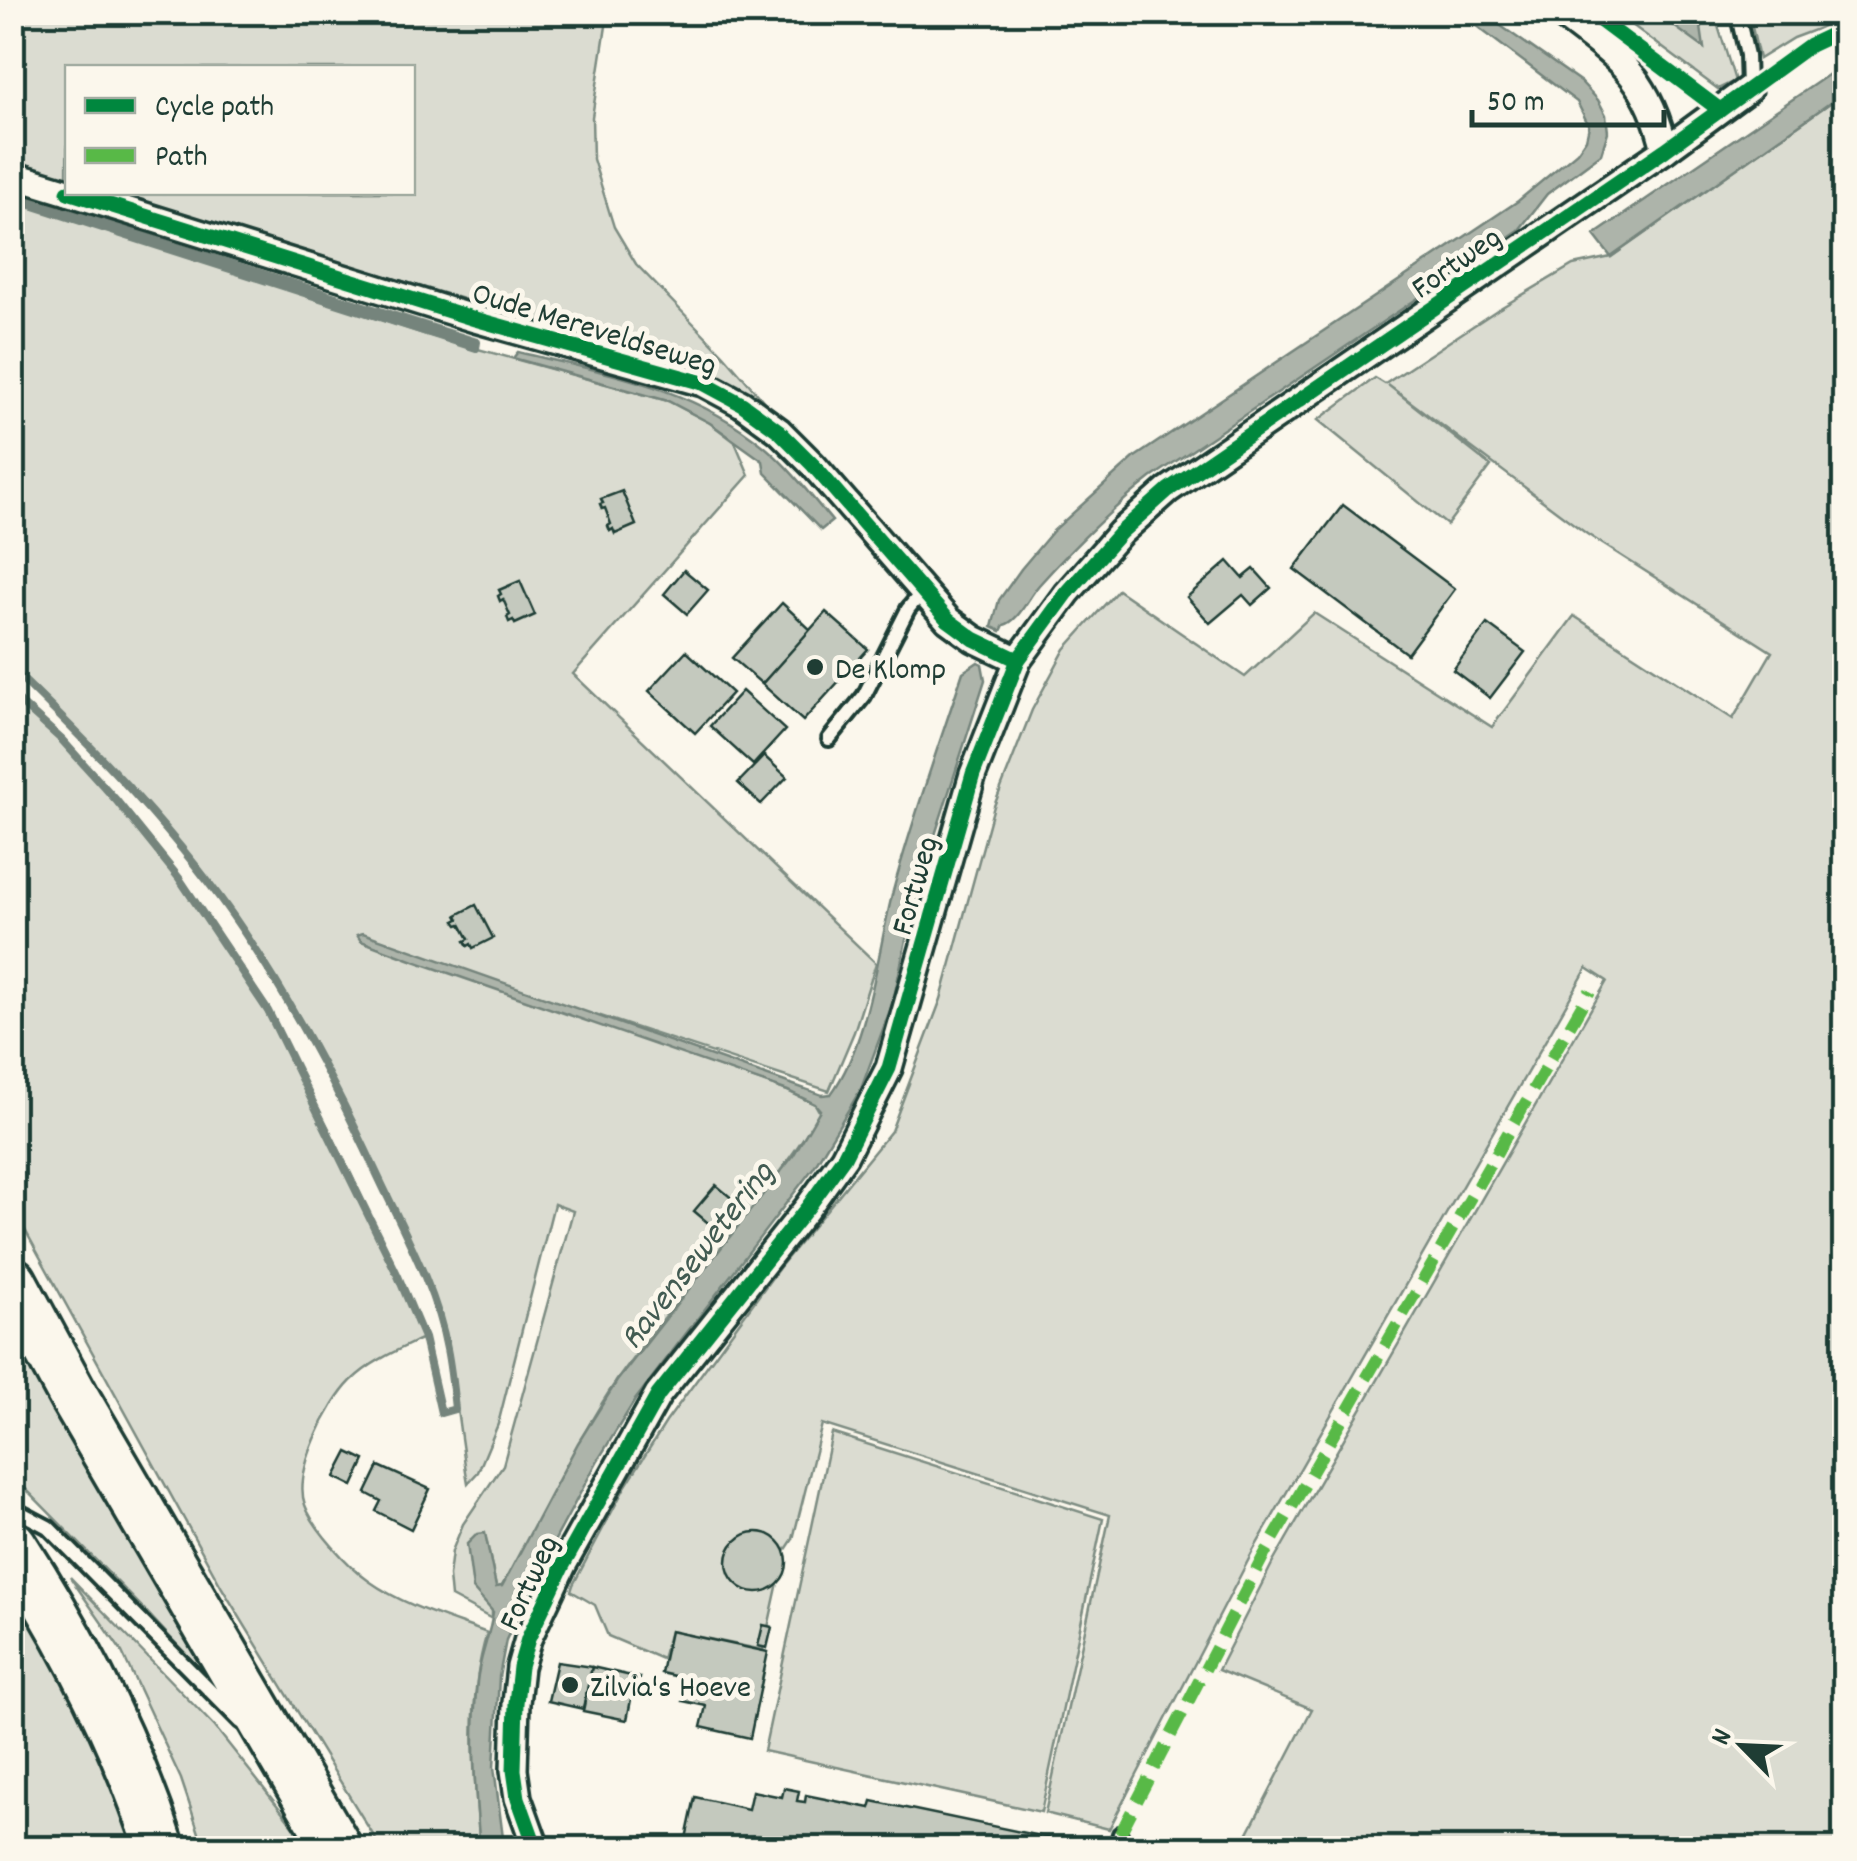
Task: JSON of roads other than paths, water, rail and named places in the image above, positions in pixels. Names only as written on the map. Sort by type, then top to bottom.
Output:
[{"type":"highway","points":[[12,1282],[74,1397],[337,1848]]},
{"type":"highway","points":[[12,1545],[82,1663],[144,1796],[160,1848]]},
{"type":"street","points":[[1558,12],[1625,63],[1643,86],[1665,150]]},
{"type":"street","name":"Fortweg","points":[[536,1848],[518,1798],[514,1770],[516,1702],[528,1639],[563,1565],[658,1395],[844,1157],[890,1068],[973,774],[1018,660],[1066,592],[1120,532],[1168,490],[1748,89]]},
{"type":"street","name":"Oude Mereveldseweg","points":[[12,175],[65,191]]},
{"type":"street","name":"Oude Mereveldseweg","points":[[78,195],[475,319],[702,383],[742,404],[778,431],[961,629],[1018,660]]},
{"type":"lane","points":[[1737,12],[1748,55],[1748,89]]},
{"type":"lane","points":[[830,740],[864,696],[908,609],[923,590]]},
{"type":"lane","points":[[12,1508],[48,1527],[222,1706],[288,1763]]},
{"type":"waterway","points":[[12,194],[477,342],[476,348],[12,199]]},
{"type":"waterway","points":[[12,669],[105,762],[192,861],[281,990],[347,1111],[427,1281],[442,1326],[455,1409],[441,1413],[424,1338],[398,1276],[268,1011],[179,878],[116,800],[62,740],[12,695]]},
{"type":"place","name":"De Klomp","points":[[815,667]]},
{"type":"place","name":"Zilvia's Hoeve","points":[[570,1685]]},
{"type":"water label","name":"Ravensewetering","points":[[695,1254]]}]
